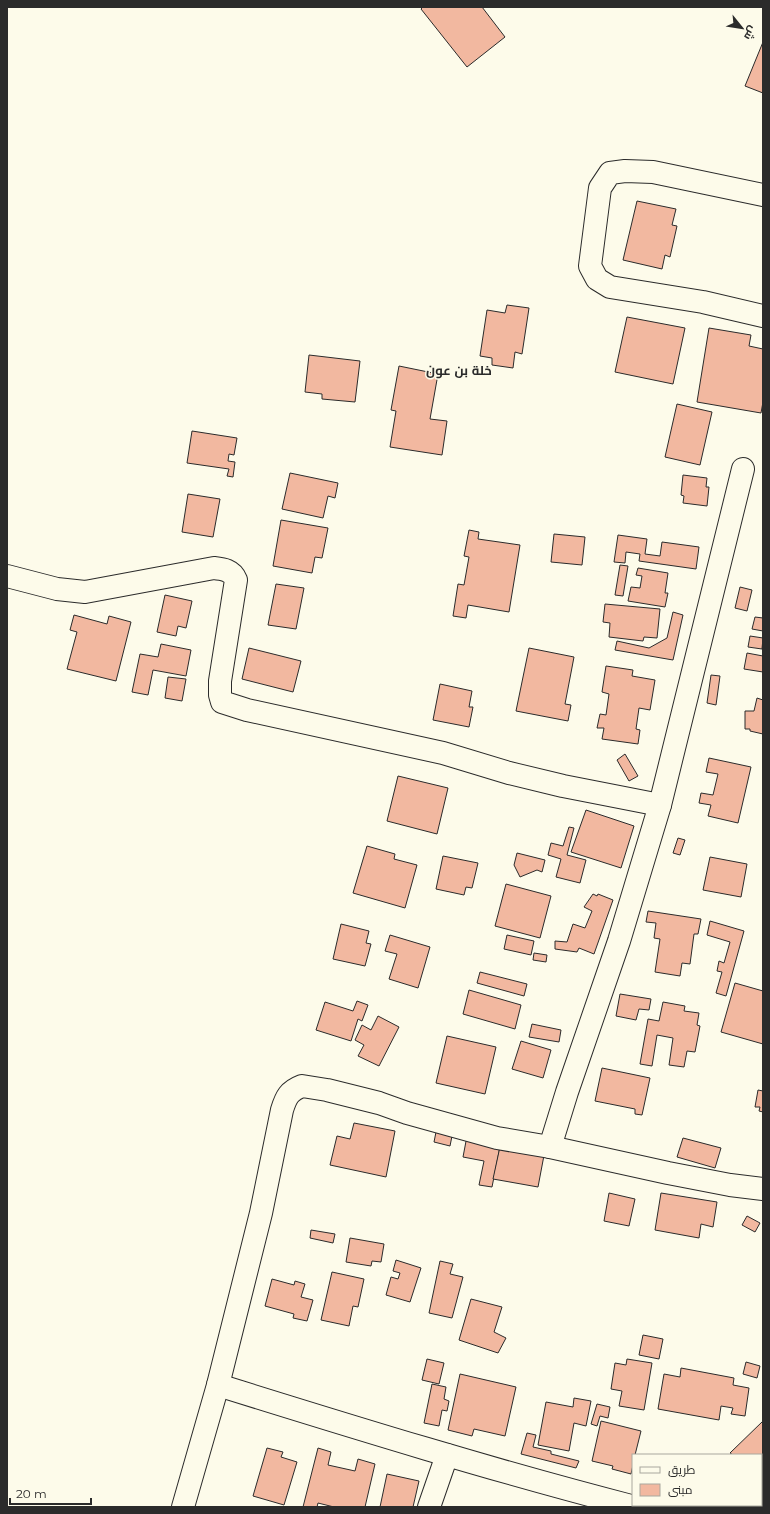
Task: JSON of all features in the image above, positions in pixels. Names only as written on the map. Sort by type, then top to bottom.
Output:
[{"type":"street","points":[[763,195],[653,172],[625,171],[610,173],[600,188],[590,266],[597,279],[610,287],[703,302],[763,316]]},
{"type":"street","points":[[550,1147],[619,941],[660,805],[743,469]]},
{"type":"street","points":[[7,576],[57,589],[85,592],[214,568],[228,570],[234,574],[236,580],[220,681],[220,695],[222,702],[248,710],[443,753],[556,784],[660,805]]},
{"type":"street","points":[[182,1507],[218,1385],[262,1213],[282,1110],[288,1094],[295,1089],[302,1086],[349,1095],[497,1138],[550,1147],[730,1185],[763,1189]]},
{"type":"street","points":[[218,1385],[446,1456],[635,1507]]},
{"type":"street","points":[[429,1507],[446,1456]]},
{"type":"building","points":[[423,7],[482,7],[505,37],[467,67],[421,9]]},
{"type":"building","points":[[763,42],[763,93],[745,86]]},
{"type":"building","points":[[637,201],[676,209],[672,225],[677,226],[670,257],[665,255],[662,269],[623,260]]},
{"type":"building","points":[[507,305],[529,308],[522,354],[515,352],[513,368],[492,365],[492,358],[480,356],[487,310],[505,313]]},
{"type":"building","points":[[627,317],[685,328],[673,384],[615,372]]},
{"type":"building","points":[[709,328],[751,335],[749,346],[763,349],[763,402],[761,413],[697,402]]},
{"type":"building","points":[[309,355],[360,361],[355,402],[322,399],[322,394],[305,392]]},
{"type":"building","points":[[399,366],[438,374],[430,419],[447,421],[442,455],[390,447],[396,411],[391,410]]},
{"type":"building","points":[[677,404],[712,412],[700,465],[665,457]]},
{"type":"building","points":[[192,431],[237,438],[234,455],[229,454],[228,461],[235,462],[233,477],[227,476],[229,469],[187,463]]},
{"type":"building","points":[[290,473],[338,483],[335,498],[328,496],[323,518],[282,509]]},
{"type":"building","points":[[683,475],[707,478],[706,487],[709,487],[707,506],[683,503],[684,496],[681,495]]},
{"type":"building","points":[[188,494],[220,499],[213,537],[182,532]]},
{"type":"building","points":[[281,520],[328,528],[322,558],[315,557],[312,573],[273,566]]},
{"type":"building","points":[[469,530],[479,532],[478,539],[520,545],[509,612],[468,605],[466,618],[453,616],[458,584],[464,585],[469,557],[464,556]]},
{"type":"building","points":[[554,534],[585,537],[582,565],[551,562]]},
{"type":"building","points":[[618,535],[647,539],[645,554],[660,556],[662,542],[699,547],[696,569],[639,561],[640,554],[626,552],[625,563],[614,562]]},
{"type":"building","points":[[620,565],[628,566],[623,596],[615,595]]},
{"type":"building","points":[[638,568],[668,573],[665,593],[668,593],[665,607],[628,601],[631,587],[640,588],[642,576],[636,575]]},
{"type":"building","points":[[276,584],[304,588],[296,629],[268,625]]},
{"type":"building","points":[[740,587],[752,590],[747,611],[735,608]]},
{"type":"building","points":[[165,595],[192,601],[186,628],[178,626],[176,636],[157,632]]},
{"type":"building","points":[[605,604],[660,609],[657,638],[644,637],[643,641],[609,637],[610,623],[603,622]]},
{"type":"building","points":[[673,612],[683,615],[673,660],[615,650],[617,641],[649,648],[667,638]]},
{"type":"building","points":[[74,615],[107,624],[109,616],[131,622],[116,681],[67,669],[77,632],[70,630]]},
{"type":"building","points":[[755,617],[763,618],[763,631],[752,629]]},
{"type":"building","points":[[750,636],[763,638],[762,649],[748,647]]},
{"type":"building","points":[[161,644],[191,650],[186,676],[153,670],[148,695],[132,692],[140,654],[158,657]]},
{"type":"building","points":[[249,648],[301,661],[293,692],[242,679]]},
{"type":"building","points":[[529,648],[574,657],[565,704],[571,705],[568,721],[516,711]]},
{"type":"building","points":[[747,653],[763,656],[763,672],[744,669]]},
{"type":"building","points":[[606,666],[633,670],[632,676],[655,680],[650,710],[639,708],[636,729],[640,730],[638,744],[602,739],[604,728],[597,728],[600,714],[606,715],[609,694],[602,692]]},
{"type":"building","points":[[711,675],[720,676],[716,705],[707,703]]},
{"type":"building","points":[[168,677],[186,679],[182,701],[165,698]]},
{"type":"building","points":[[440,684],[472,691],[469,707],[473,707],[469,727],[433,720]]},
{"type":"building","points":[[757,698],[763,700],[763,734],[750,731],[750,729],[745,729],[745,711],[754,711]]},
{"type":"building","points":[[625,754],[638,776],[629,781],[617,760]]},
{"type":"building","points":[[709,758],[751,767],[738,823],[708,816],[711,805],[699,803],[701,793],[713,795],[718,774],[706,772]]},
{"type":"building","points":[[398,776],[448,788],[437,834],[387,821]]},
{"type":"building","points":[[586,810],[634,826],[621,868],[571,852]]},
{"type":"building","points":[[569,827],[574,828],[567,855],[586,860],[580,883],[556,877],[561,859],[548,855],[551,843],[563,846]]},
{"type":"building","points":[[678,838],[685,840],[680,855],[673,853]]},
{"type":"building","points":[[367,846],[395,854],[394,859],[417,865],[405,908],[353,893]]},
{"type":"building","points":[[517,853],[545,860],[542,872],[537,870],[520,877],[514,865]]},
{"type":"building","points":[[443,856],[478,863],[472,888],[466,887],[464,895],[436,889]]},
{"type":"building","points":[[710,857],[747,864],[741,897],[703,890]]},
{"type":"building","points":[[506,884],[551,896],[540,938],[495,926]]},
{"type":"building","points":[[593,894],[597,896],[598,894],[613,900],[594,954],[579,948],[577,952],[555,949],[555,941],[567,942],[573,924],[585,928],[592,911],[584,907]]},
{"type":"building","points":[[648,911],[701,919],[698,934],[694,934],[690,964],[682,963],[680,976],[655,972],[660,939],[654,938],[656,923],[646,922]]},
{"type":"building","points":[[710,921],[744,931],[726,996],[716,993],[722,972],[717,971],[719,961],[724,963],[730,942],[707,935]]},
{"type":"building","points":[[341,924],[369,931],[366,943],[371,944],[365,966],[333,959]]},
{"type":"building","points":[[390,935],[430,947],[418,988],[389,979],[397,954],[385,951]]},
{"type":"building","points":[[507,935],[534,941],[531,955],[504,949]]},
{"type":"building","points":[[534,953],[547,955],[546,962],[533,960]]},
{"type":"building","points":[[480,972],[527,984],[524,996],[477,983]]},
{"type":"building","points":[[735,983],[763,991],[763,1044],[721,1032]]},
{"type":"building","points":[[469,990],[521,1005],[515,1029],[463,1014]]},
{"type":"building","points":[[620,994],[651,999],[649,1010],[639,1009],[636,1020],[616,1016]]},
{"type":"building","points":[[357,1001],[368,1005],[362,1021],[358,1019],[351,1041],[316,1030],[325,1002],[353,1011]]},
{"type":"building","points":[[663,1002],[685,1006],[684,1011],[699,1013],[697,1025],[700,1026],[695,1052],[687,1051],[684,1067],[669,1065],[673,1038],[657,1035],[652,1066],[640,1064],[648,1019],[659,1021]]},
{"type":"building","points":[[378,1016],[399,1027],[379,1066],[358,1056],[364,1045],[355,1040],[362,1025],[371,1030]]},
{"type":"building","points":[[532,1024],[561,1030],[559,1042],[529,1037]]},
{"type":"building","points":[[447,1036],[496,1047],[485,1094],[436,1083]]},
{"type":"building","points":[[521,1041],[551,1050],[543,1078],[512,1069]]},
{"type":"building","points":[[602,1068],[650,1078],[642,1115],[635,1114],[635,1109],[595,1101]]},
{"type":"building","points":[[758,1090],[763,1091],[763,1112],[759,1111],[760,1107],[755,1107]]},
{"type":"building","points":[[354,1123],[395,1131],[386,1177],[330,1165],[337,1136],[350,1139]]},
{"type":"building","points":[[437,1127],[453,1131],[450,1146],[434,1142]]},
{"type":"building","points":[[467,1136],[501,1142],[492,1187],[479,1185],[484,1161],[463,1157]]},
{"type":"building","points":[[683,1138],[721,1148],[715,1168],[677,1157]]},
{"type":"building","points":[[501,1142],[545,1150],[538,1187],[493,1179]]},
{"type":"building","points":[[609,1193],[635,1199],[629,1226],[604,1221]]},
{"type":"building","points":[[661,1193],[717,1202],[713,1227],[701,1224],[699,1238],[655,1230]]},
{"type":"building","points":[[747,1216],[760,1223],[755,1232],[742,1225]]},
{"type":"building","points":[[311,1230],[335,1234],[333,1243],[310,1238]]},
{"type":"building","points":[[350,1238],[384,1244],[381,1262],[372,1261],[371,1266],[346,1262]]},
{"type":"building","points":[[396,1260],[421,1268],[410,1302],[386,1295],[391,1277],[398,1279],[400,1273],[393,1271]]},
{"type":"building","points":[[440,1261],[453,1264],[450,1274],[463,1277],[452,1318],[429,1313]]},
{"type":"building","points":[[332,1272],[364,1279],[358,1307],[353,1306],[349,1326],[321,1320]]},
{"type":"building","points":[[272,1279],[294,1285],[295,1281],[305,1284],[301,1297],[313,1300],[307,1321],[293,1318],[294,1314],[265,1306]]},
{"type":"building","points":[[471,1299],[502,1307],[494,1332],[506,1338],[498,1353],[459,1340]]},
{"type":"building","points":[[643,1335],[663,1339],[659,1359],[639,1355]]},
{"type":"building","points":[[427,1359],[444,1363],[439,1384],[422,1380]]},
{"type":"building","points":[[627,1359],[652,1363],[644,1410],[619,1406],[622,1391],[611,1389],[615,1363],[626,1365]]},
{"type":"building","points":[[746,1362],[760,1366],[757,1378],[743,1374]]},
{"type":"building","points":[[681,1368],[734,1378],[733,1385],[749,1388],[745,1416],[731,1414],[733,1408],[721,1406],[719,1420],[658,1409],[664,1374],[680,1377]]},
{"type":"building","points":[[460,1374],[516,1387],[505,1436],[474,1429],[472,1436],[448,1430]]},
{"type":"building","points":[[432,1384],[446,1387],[444,1399],[449,1401],[447,1411],[442,1410],[439,1426],[424,1423]]},
{"type":"building","points":[[574,1398],[591,1401],[586,1426],[574,1423],[569,1451],[538,1445],[546,1402],[573,1407]]},
{"type":"building","points":[[597,1404],[610,1407],[608,1418],[600,1416],[597,1426],[591,1424]]},
{"type":"building","points":[[601,1421],[641,1431],[635,1454],[632,1454],[631,1474],[612,1469],[613,1466],[592,1461]]},
{"type":"building","points":[[763,1421],[763,1486],[762,1454],[730,1453]]},
{"type":"building","points":[[527,1433],[536,1435],[533,1447],[551,1451],[551,1454],[579,1461],[576,1468],[521,1454]]},
{"type":"building","points":[[267,1448],[283,1452],[281,1457],[297,1462],[284,1505],[253,1496]]},
{"type":"building","points":[[318,1448],[331,1452],[328,1465],[355,1471],[358,1459],[375,1464],[365,1507],[334,1507],[318,1503],[317,1507],[303,1507]]},
{"type":"building","points":[[387,1474],[419,1481],[413,1507],[380,1507]]},
{"type":"district","name":"خلة بن عون","points":[[459,370]]}]
